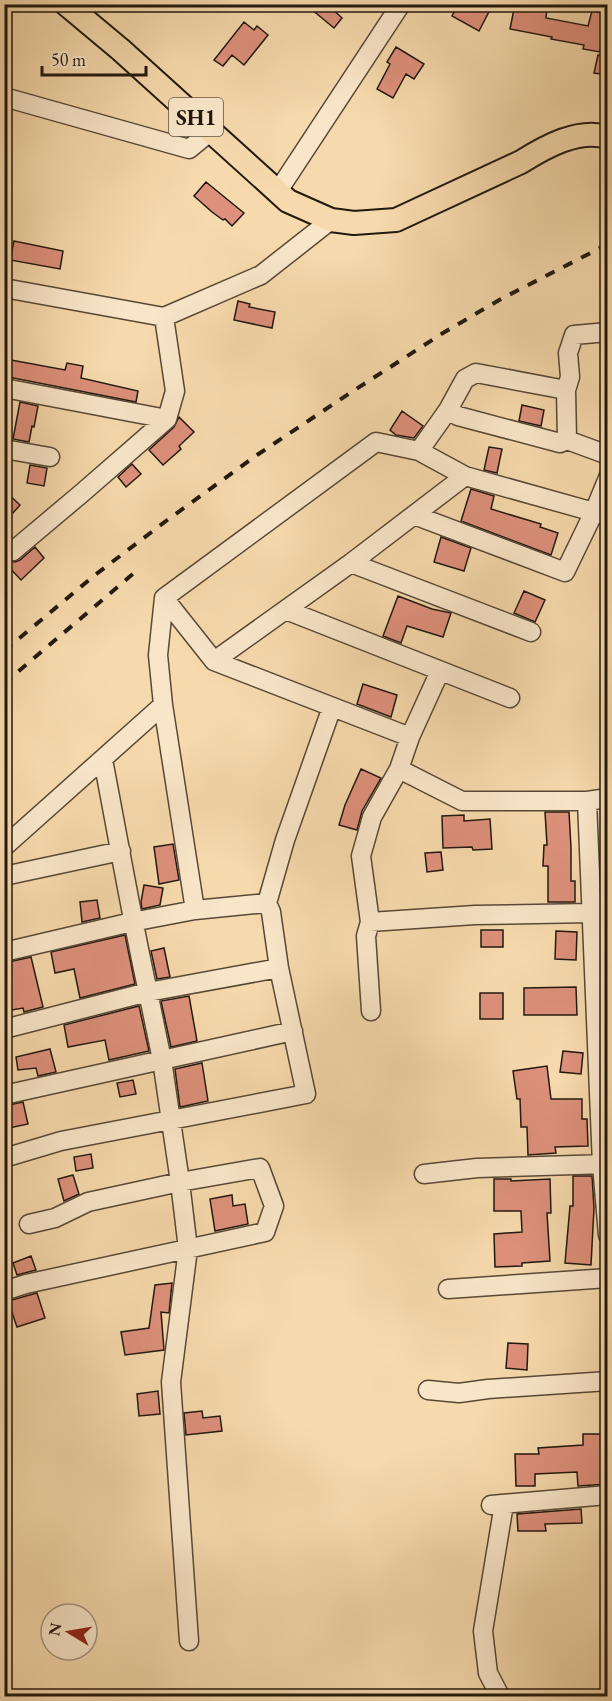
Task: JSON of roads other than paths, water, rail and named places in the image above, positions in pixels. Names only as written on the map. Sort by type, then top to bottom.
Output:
[{"type":"main road","name":"SH1","points":[[66,4],[121,50],[288,201],[331,220],[354,223],[396,220],[562,141],[596,134],[608,137]]},
{"type":"street","points":[[278,191],[401,4]]},
{"type":"street","points":[[4,97],[189,149],[211,131]]},
{"type":"street","points":[[4,288],[164,317],[261,275],[331,220]]},
{"type":"street","points":[[4,546],[13,551],[167,419],[175,391],[164,317]]},
{"type":"street","points":[[567,440],[566,390],[570,377],[568,353],[574,334],[608,332]]},
{"type":"street","points":[[418,451],[448,410],[465,378],[476,373],[566,390]]},
{"type":"street","points":[[4,388],[167,419]]},
{"type":"street","points":[[448,410],[458,416],[560,443],[567,440],[608,455]]},
{"type":"street","points":[[195,910],[163,705],[158,655],[164,598],[376,442],[418,451],[465,476],[601,514]]},
{"type":"street","points":[[4,449],[50,457]]},
{"type":"street","points":[[214,661],[351,563],[465,476]]},
{"type":"street","points":[[414,515],[565,572],[601,514],[608,478]]},
{"type":"street","points":[[351,563],[531,632]]},
{"type":"street","points":[[164,598],[214,661],[410,737]]},
{"type":"street","points":[[286,610],[510,698]]},
{"type":"street","points":[[371,1011],[366,936],[370,922],[361,856],[372,817],[399,769],[410,737],[440,671]]},
{"type":"street","points":[[4,847],[163,705]]},
{"type":"street","points":[[4,1158],[61,1142],[306,1094],[279,968],[272,912],[267,903],[285,840],[332,707]]},
{"type":"street","points":[[103,760],[132,922],[162,1060],[188,1249],[171,1382],[189,1641]]},
{"type":"street","points":[[399,769],[462,801],[587,801],[608,798]]},
{"type":"street","points":[[587,801],[608,1235]]},
{"type":"street","points":[[4,876],[121,851]]},
{"type":"street","points":[[4,952],[132,922],[195,910],[267,903]]},
{"type":"street","points":[[370,922],[475,915],[591,912]]},
{"type":"street","points":[[4,1029],[148,992],[279,968]]},
{"type":"street","points":[[4,1095],[293,1031]]},
{"type":"street","points":[[424,1174],[477,1168],[605,1165]]},
{"type":"street","points":[[4,1291],[26,1284],[264,1232],[274,1206],[260,1168],[88,1202],[55,1218],[29,1224]]},
{"type":"street","points":[[448,1289],[608,1278]]},
{"type":"street","points":[[428,1390],[459,1393],[608,1381]]},
{"type":"street","points":[[500,1696],[488,1674],[483,1631],[498,1505],[608,1495]]},
{"type":"railway","points":[[4,651],[95,575],[257,455],[443,333],[501,299],[608,244]]},
{"type":"railway","points":[[4,685],[134,573]]}]
